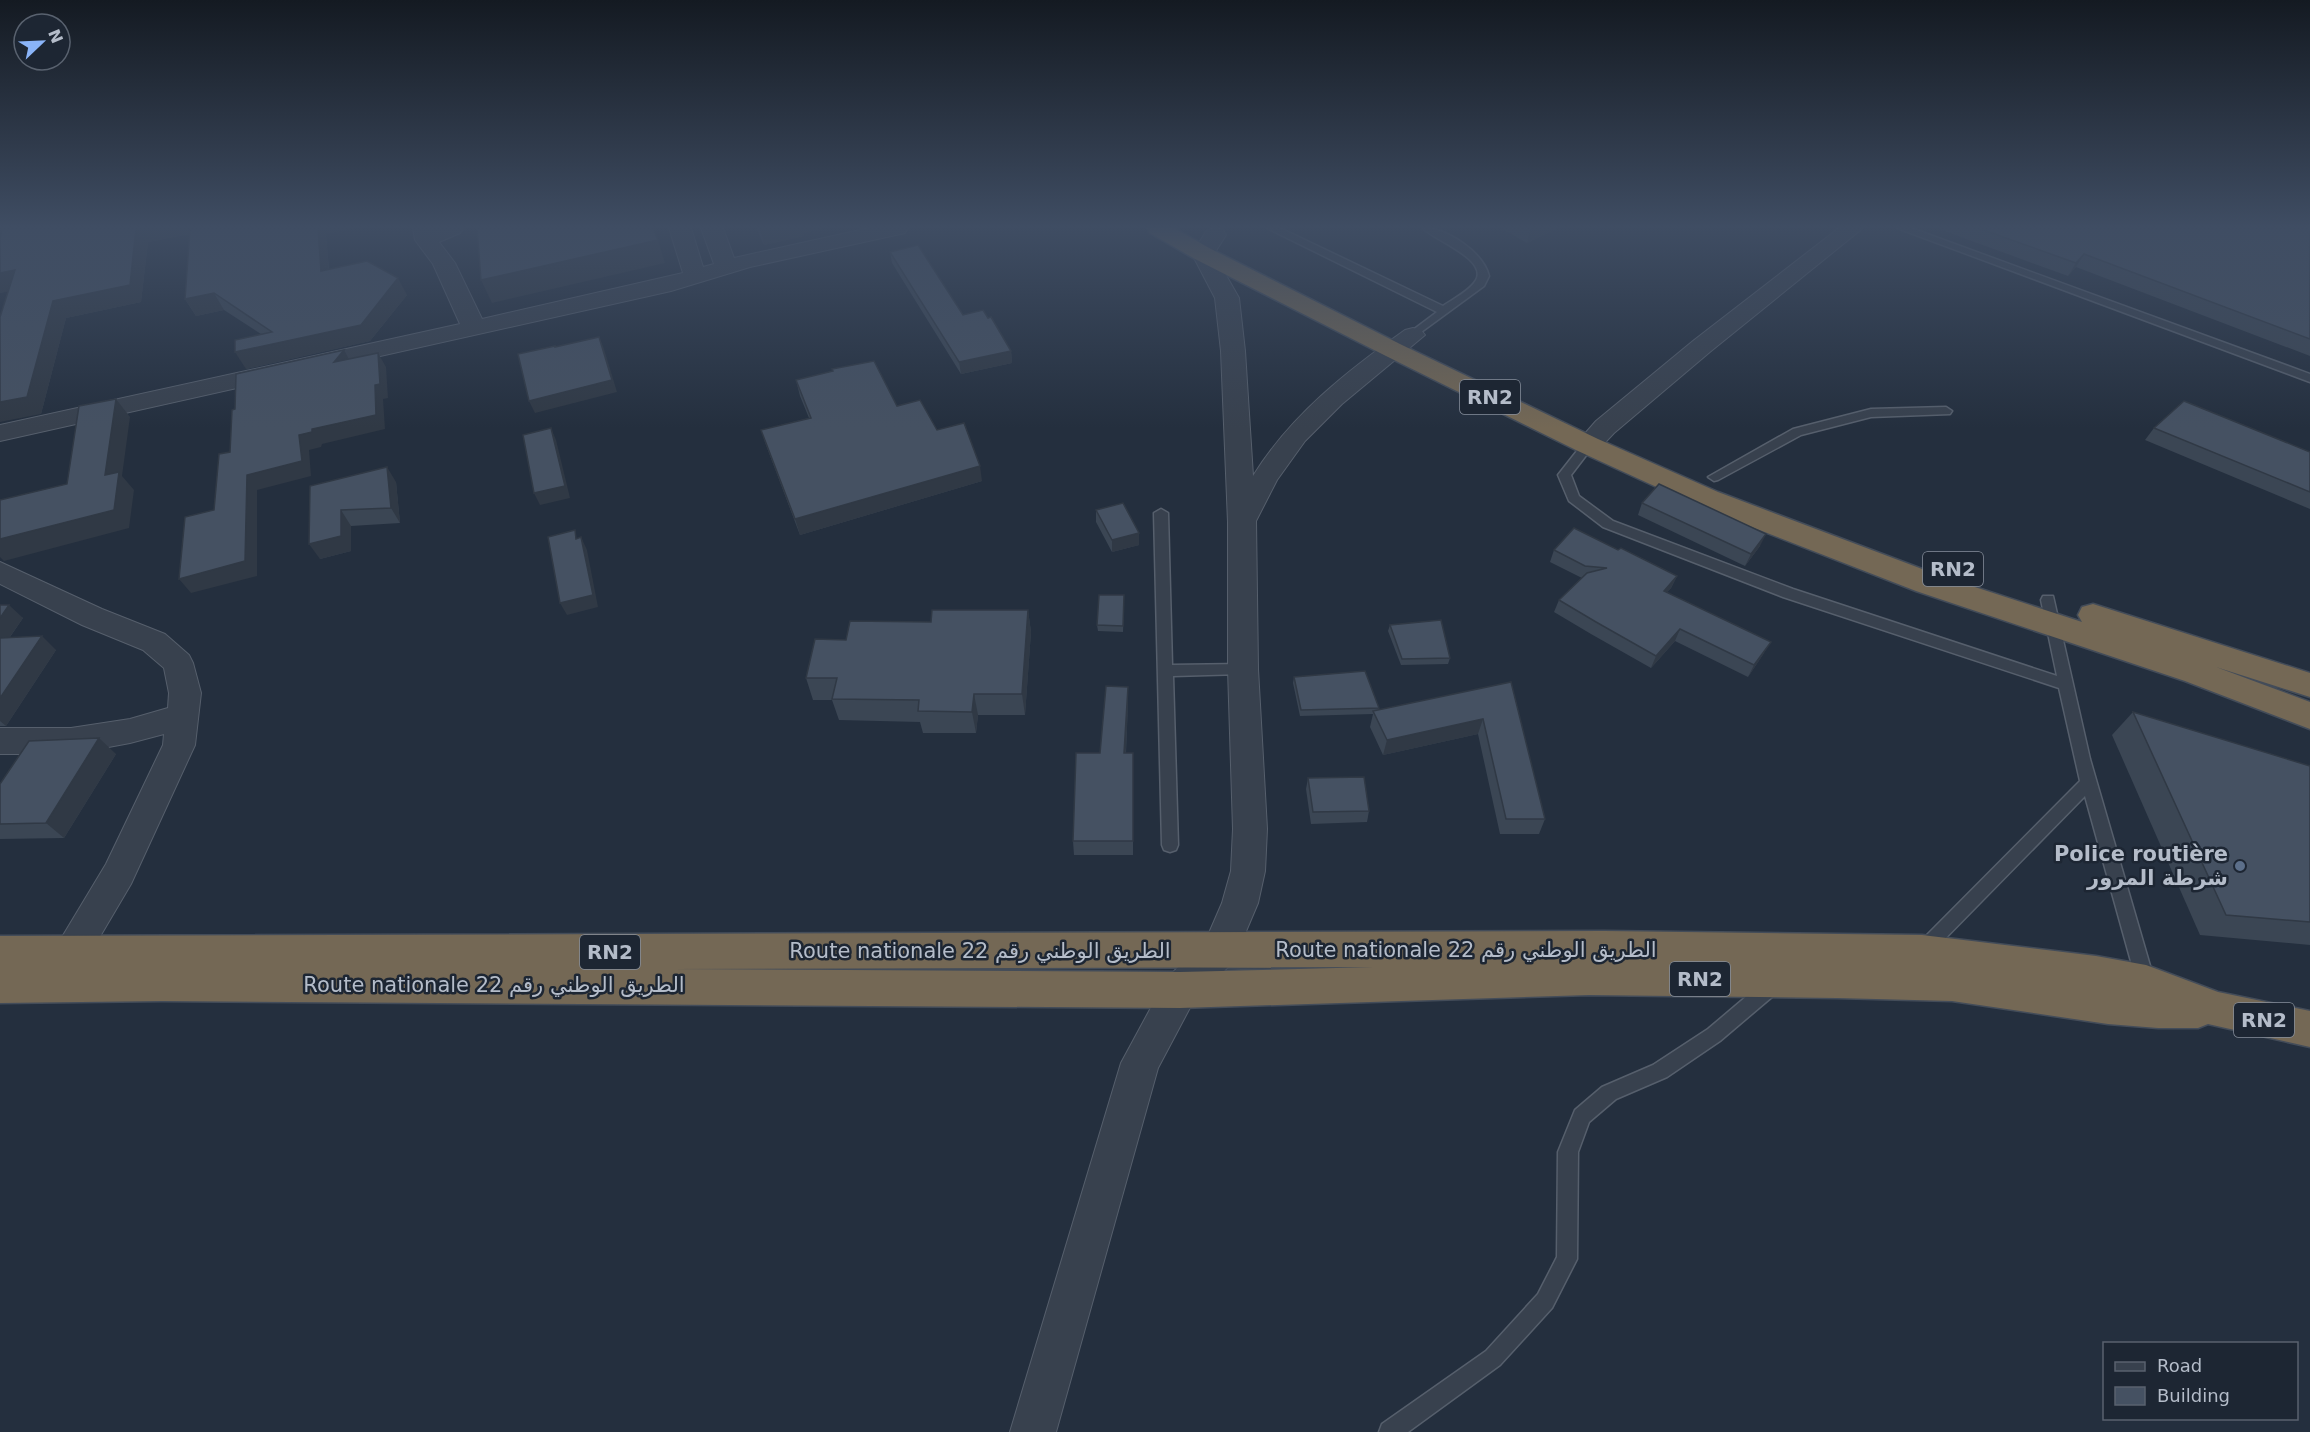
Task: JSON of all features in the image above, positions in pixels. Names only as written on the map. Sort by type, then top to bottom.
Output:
[{"type":"highway","name":"RN2","points":[[1318,295],[1596,436],[1719,503],[1927,583],[2051,613],[2310,686]]},
{"type":"highway","name":"RN2","points":[[1596,436],[1714,477],[1936,564],[2051,613],[2310,716]]},
{"type":"highway","points":[[2248,691],[2310,727]]},
{"type":"highway","name":"Route nationale 22 الطريق الوطني رقم","points":[[0,952],[1220,951],[1604,948],[1922,952],[2045,965],[2152,997],[2310,1029]]},
{"type":"highway","name":"Route nationale 22 الطريق الوطني رقم","points":[[0,985],[1180,990],[1589,978],[1780,979],[1952,982],[2043,997],[2152,997]]},
{"type":"street","points":[[459,295],[474,328]]},
{"type":"street","points":[[0,434],[618,295]]},
{"type":"street","points":[[1033,1432],[1140,1063],[1180,990],[1220,951],[1240,903],[1248,871],[1250,829],[1243,669],[1242,522],[1231,320],[1225,295]]},
{"type":"street","points":[[1596,436],[1702,346],[1767,295]]},
{"type":"street","points":[[1242,522],[1266,475],[1287,447],[1317,414],[1400,336]]},
{"type":"street","points":[[0,572],[92,617],[154,642],[178,663],[185,693],[179,745],[119,874],[73,952],[50,984]]},
{"type":"street","points":[[0,741],[71,741],[130,731],[183,716]]},
{"type":"lane","points":[[1410,295],[1444,311]]},
{"type":"lane","points":[[1400,336],[1444,311],[1466,295]]},
{"type":"lane","points":[[2084,295],[2310,378]]},
{"type":"lane","points":[[1714,477],[1797,432],[1871,413],[1946,411]]},
{"type":"lane","points":[[1596,436],[1564,475],[1574,498],[1608,524],[1788,593],[2067,685]]},
{"type":"lane","points":[[1161,513],[1170,845]]},
{"type":"lane","points":[[2051,613],[2089,782],[2152,997]]},
{"type":"lane","points":[[1165,671],[1243,669]]},
{"type":"lane","points":[[1922,952],[2089,782]]},
{"type":"lane","points":[[1390,1432],[1493,1358],[1545,1301],[1567,1258],[1568,1152],[1582,1116],[1609,1094],[1660,1071],[1714,1035],[1780,979]]},
{"type":"building","points":[[7,295],[83,295],[53,301],[27,397],[0,402],[0,317]]},
{"type":"building","points":[[185,295],[205,295],[185,299]]},
{"type":"building","points":[[217,295],[385,295],[361,325],[235,352],[235,340],[272,332]]},
{"type":"building","points":[[917,295],[950,295],[963,315],[983,310],[988,318],[991,317],[1011,351],[959,362]]},
{"type":"building","points":[[2193,295],[2310,295],[2310,339]]},
{"type":"building","points":[[599,337],[612,380],[529,401],[518,354]]},
{"type":"building","points":[[344,350],[334,362],[378,353],[380,384],[375,385],[376,415],[312,429],[312,432],[299,435],[302,461],[247,475],[245,561],[179,579],[185,517],[214,510],[219,454],[230,452],[236,374]]},
{"type":"building","points":[[874,361],[897,406],[920,400],[937,430],[964,423],[980,466],[795,519],[761,430],[811,418],[796,380],[833,371],[832,369]]},
{"type":"building","points":[[116,399],[105,475],[119,472],[114,510],[0,539],[0,500],[67,484],[79,406]]},
{"type":"building","points":[[2184,401],[2310,452],[2310,492],[2154,428]]},
{"type":"building","points":[[551,428],[565,486],[534,493],[523,435]]},
{"type":"building","points":[[387,467],[391,508],[341,510],[341,536],[309,544],[310,486]]},
{"type":"building","points":[[1659,484],[1766,534],[1751,554],[1642,503]]},
{"type":"building","points":[[1123,503],[1139,533],[1112,540],[1096,510]]},
{"type":"building","points":[[1574,528],[1677,576],[1664,591],[1771,642],[1754,665],[1680,629],[1656,656],[1596,622],[1559,600],[1587,573],[1607,568],[1585,566],[1554,550]]},
{"type":"building","points":[[575,530],[576,539],[581,537],[593,595],[560,603],[548,537]]},
{"type":"building","points":[[1099,595],[1124,595],[1123,626],[1097,625]]},
{"type":"building","points":[[0,605],[9,605],[0,618]]},
{"type":"building","points":[[932,610],[1028,610],[1022,694],[974,694],[972,712],[918,711],[919,700],[832,699],[837,678],[806,678],[815,639],[846,640],[850,621],[931,622]]},
{"type":"building","points":[[1441,620],[1450,658],[1402,659],[1390,625]]},
{"type":"building","points":[[42,636],[0,698],[0,638]]},
{"type":"building","points":[[1365,671],[1379,708],[1301,710],[1294,677]]},
{"type":"building","points":[[1511,682],[1545,819],[1506,819],[1483,719],[1387,740],[1373,711]]},
{"type":"building","points":[[1106,686],[1128,687],[1124,753],[1133,753],[1133,841],[1073,841],[1076,753],[1100,753]]},
{"type":"building","name":"Police routière شرطة المرور","points":[[2133,712],[2310,766],[2310,922],[2226,915]]},
{"type":"building","points":[[99,738],[46,823],[0,824],[0,784],[29,741]]},
{"type":"building","points":[[1364,777],[1369,811],[1313,812],[1308,778]]},
{"type":"place","name":"Police routière شرطة المرور","points":[[2240,866]]}]
